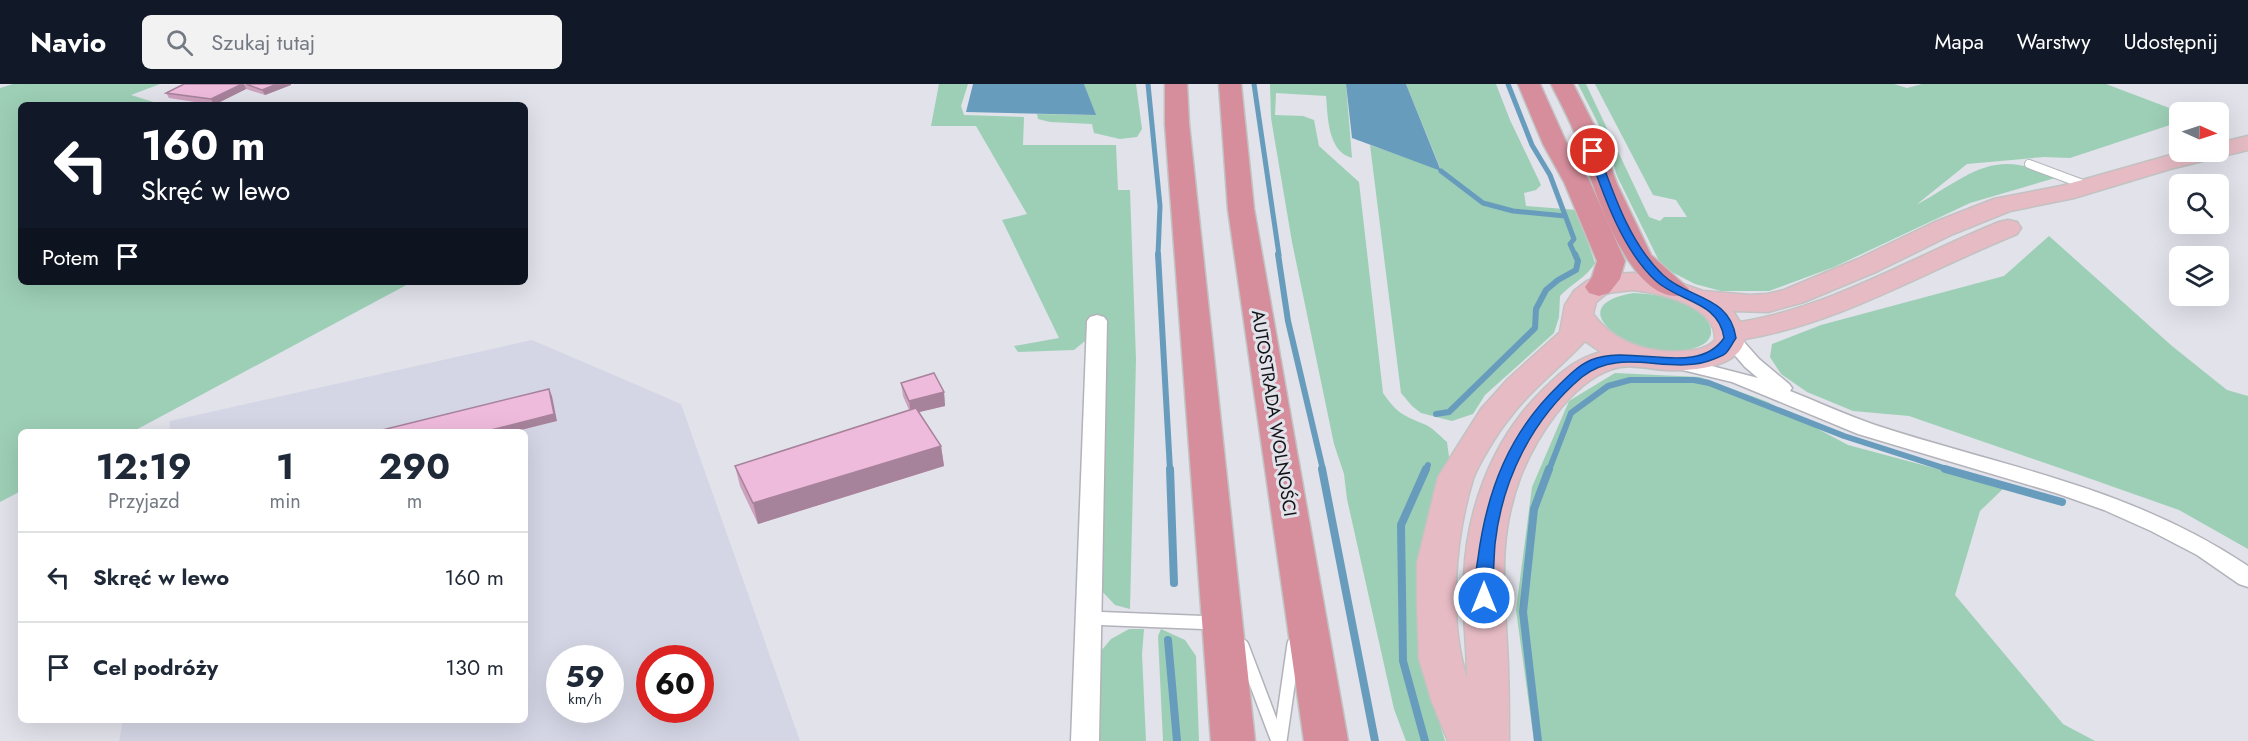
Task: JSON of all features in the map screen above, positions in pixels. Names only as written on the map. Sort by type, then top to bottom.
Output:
[{"type":"highway","points":[[1176,84],[1177,124],[1233,741]]},
{"type":"highway","name":"AUTOSTRADA WOLNOŚCI","points":[[1230,84],[1241,209],[1326,741]]},
{"type":"highway","points":[[1529,84],[1555,144],[1577,182],[1611,261],[1606,279],[1589,302]]},
{"type":"highway","points":[[1562,84],[1588,137],[1604,184],[1640,258],[1653,273],[1687,294]]},
{"type":"main road","points":[[2229,147],[2248,142]]},
{"type":"main road","points":[[1470,741],[1453,702],[1440,659],[1437,603],[1436,563],[1456,477],[1493,416],[1519,386],[1574,336],[1589,302],[1633,282],[1687,294],[1750,304],[1768,303],[1794,296],[1869,265],[1944,228],[1993,209],[2175,162]]},
{"type":"main road","points":[[1730,335],[1777,324],[1842,302],[1907,274],[1957,248],[2017,224],[2077,189]]},
{"type":"main road","points":[[1487,741],[1488,663],[1483,577],[1490,523],[1507,469],[1518,444],[1533,422],[1577,375],[1595,362],[1616,358],[1688,362],[1713,356],[1727,345],[1730,335],[1724,318],[1687,294]]},
{"type":"main road","points":[[1589,302],[1595,336],[1609,344],[1658,360]]},
{"type":"street","points":[[1085,741],[1097,321]]},
{"type":"street","points":[[1730,335],[1752,363],[1800,401]]},
{"type":"street","points":[[1658,360],[1739,378],[1866,429],[2112,504],[2178,534],[2248,578]]},
{"type":"lane","points":[[2029,164],[2077,189]]},
{"type":"lane","points":[[1279,741],[1302,590]]},
{"type":"lane","points":[[1087,618],[1221,606],[1279,741]]},
{"type":"shaded area","points":[[532,340],[681,404],[800,741],[119,741],[122,723],[528,723],[528,429],[169,429],[170,421]]},
{"type":"green space","points":[[13,84],[160,84],[131,95],[153,102],[18,102],[18,285],[406,285],[138,429],[18,429],[18,493],[0,502],[0,88]]},
{"type":"green space","points":[[939,84],[968,84],[961,106],[964,115],[1024,117],[1023,145],[1116,145],[1118,190],[1130,190],[1136,359],[1130,609],[1115,605],[1098,587],[1090,319],[1085,341],[1074,350],[1018,352],[1014,346],[1059,338],[1002,220],[1027,214],[976,126],[931,126]]},
{"type":"green space","points":[[1084,84],[1136,84],[1142,129],[1137,137],[1120,139],[1094,133],[1092,124],[1050,122],[1038,119],[1037,114],[1095,115]]},
{"type":"green space","points":[[1270,84],[1346,84],[1352,158],[1344,154],[1333,141],[1326,96],[1276,93],[1275,115],[1303,116],[1314,120],[1319,146],[1359,182],[1383,393],[1400,413],[1430,427],[1447,442],[1449,457],[1434,502],[1424,671],[1445,741],[1406,741],[1394,709],[1347,499],[1344,474],[1334,444],[1292,242],[1271,118]]},
{"type":"green space","points":[[1406,84],[1496,84],[1510,120],[1541,185],[1536,190],[1524,193],[1526,206],[1577,210],[1595,263],[1560,296],[1559,317],[1554,333],[1485,395],[1473,414],[1452,421],[1421,413],[1401,393],[1370,145],[1441,170]]},
{"type":"green space","points":[[1578,84],[1586,84],[1649,217],[1660,221],[1664,217],[1687,217],[1676,200],[1653,195],[1595,84],[1894,84],[1907,88],[1922,84],[2106,84],[2169,108],[2169,125],[2070,158],[2044,157],[1967,164],[1916,205],[1966,175],[1997,165],[2014,164],[2055,178],[1970,203],[1834,267],[1769,291],[1721,291],[1695,284],[1662,267],[1617,176],[1605,137]]},
{"type":"green space","points":[[2049,236],[2172,346],[2227,390],[2248,396],[2248,549],[2179,510],[2074,473],[1909,416],[1853,411],[1807,392],[1781,374],[1770,357],[1772,344],[1821,325],[2004,276]]},
{"type":"green space","points":[[1633,293],[1670,298],[1691,307],[1708,322],[1711,330],[1709,339],[1697,347],[1673,351],[1651,349],[1631,342],[1614,332],[1603,321],[1601,310],[1610,300]]},
{"type":"green space","points":[[1615,373],[1700,377],[1768,402],[1848,445],[2005,487],[1980,511],[1955,595],[2063,724],[2095,741],[1534,741],[1516,610],[1532,487],[1569,401]]},
{"type":"green space","points":[[1129,629],[1144,629],[1142,654],[1146,741],[1099,741],[1101,651],[1111,639]]},
{"type":"green space","points":[[1161,629],[1185,640],[1196,656],[1199,741],[1163,741],[1158,636]]},
{"type":"water","points":[[973,84],[1084,84],[1096,115],[966,112]]},
{"type":"water","points":[[1346,84],[1406,84],[1441,171],[1352,138]]},
{"type":"building","points":[[184,84],[242,84],[211,99],[166,93]]},
{"type":"building","points":[[246,84],[277,84],[262,90]]},
{"type":"building","points":[[934,373],[944,392],[909,401],[901,383]]},
{"type":"building","points":[[549,389],[554,414],[495,429],[386,429]]},
{"type":"building","points":[[916,408],[941,446],[753,503],[735,466]]},
{"type":"waterway","points":[[1148,84],[1160,206],[1158,254]]},
{"type":"waterway","points":[[1254,84],[1279,255]]},
{"type":"waterway","points":[[1508,84],[1532,145],[1550,175],[1574,239],[1570,244],[1575,255]]},
{"type":"waterway","points":[[1441,171],[1483,203],[1513,211],[1565,216]]},
{"type":"waterway","points":[[1158,254],[1170,470]]},
{"type":"waterway","points":[[1278,254],[1288,321],[1323,470]]},
{"type":"waterway","points":[[1436,414],[1449,412],[1535,328],[1536,309],[1546,290],[1576,270],[1578,261],[1575,254]]},
{"type":"waterway","points":[[1549,470],[1571,413],[1608,386],[1630,380],[1694,380],[1709,383],[1844,436],[1950,470]]},
{"type":"waterway","points":[[1426,470],[1428,465]]},
{"type":"waterway","points":[[1170,469],[1174,583]]},
{"type":"waterway","points":[[1322,469],[1375,741]]},
{"type":"waterway","points":[[1425,741],[1403,661],[1401,525],[1426,469]]},
{"type":"waterway","points":[[1538,741],[1523,612],[1534,509],[1549,469]]},
{"type":"waterway","points":[[1945,469],[2062,502]]},
{"type":"waterway","points":[[1168,640],[1177,741]]},
{"type":"route","points":[[1484,598],[1483,577],[1490,523],[1498,494],[1518,444],[1551,400],[1577,375],[1595,362],[1629,357],[1673,362],[1701,360],[1721,351],[1730,338],[1728,326],[1717,311],[1661,280],[1640,258],[1604,184],[1593,151]]}]
